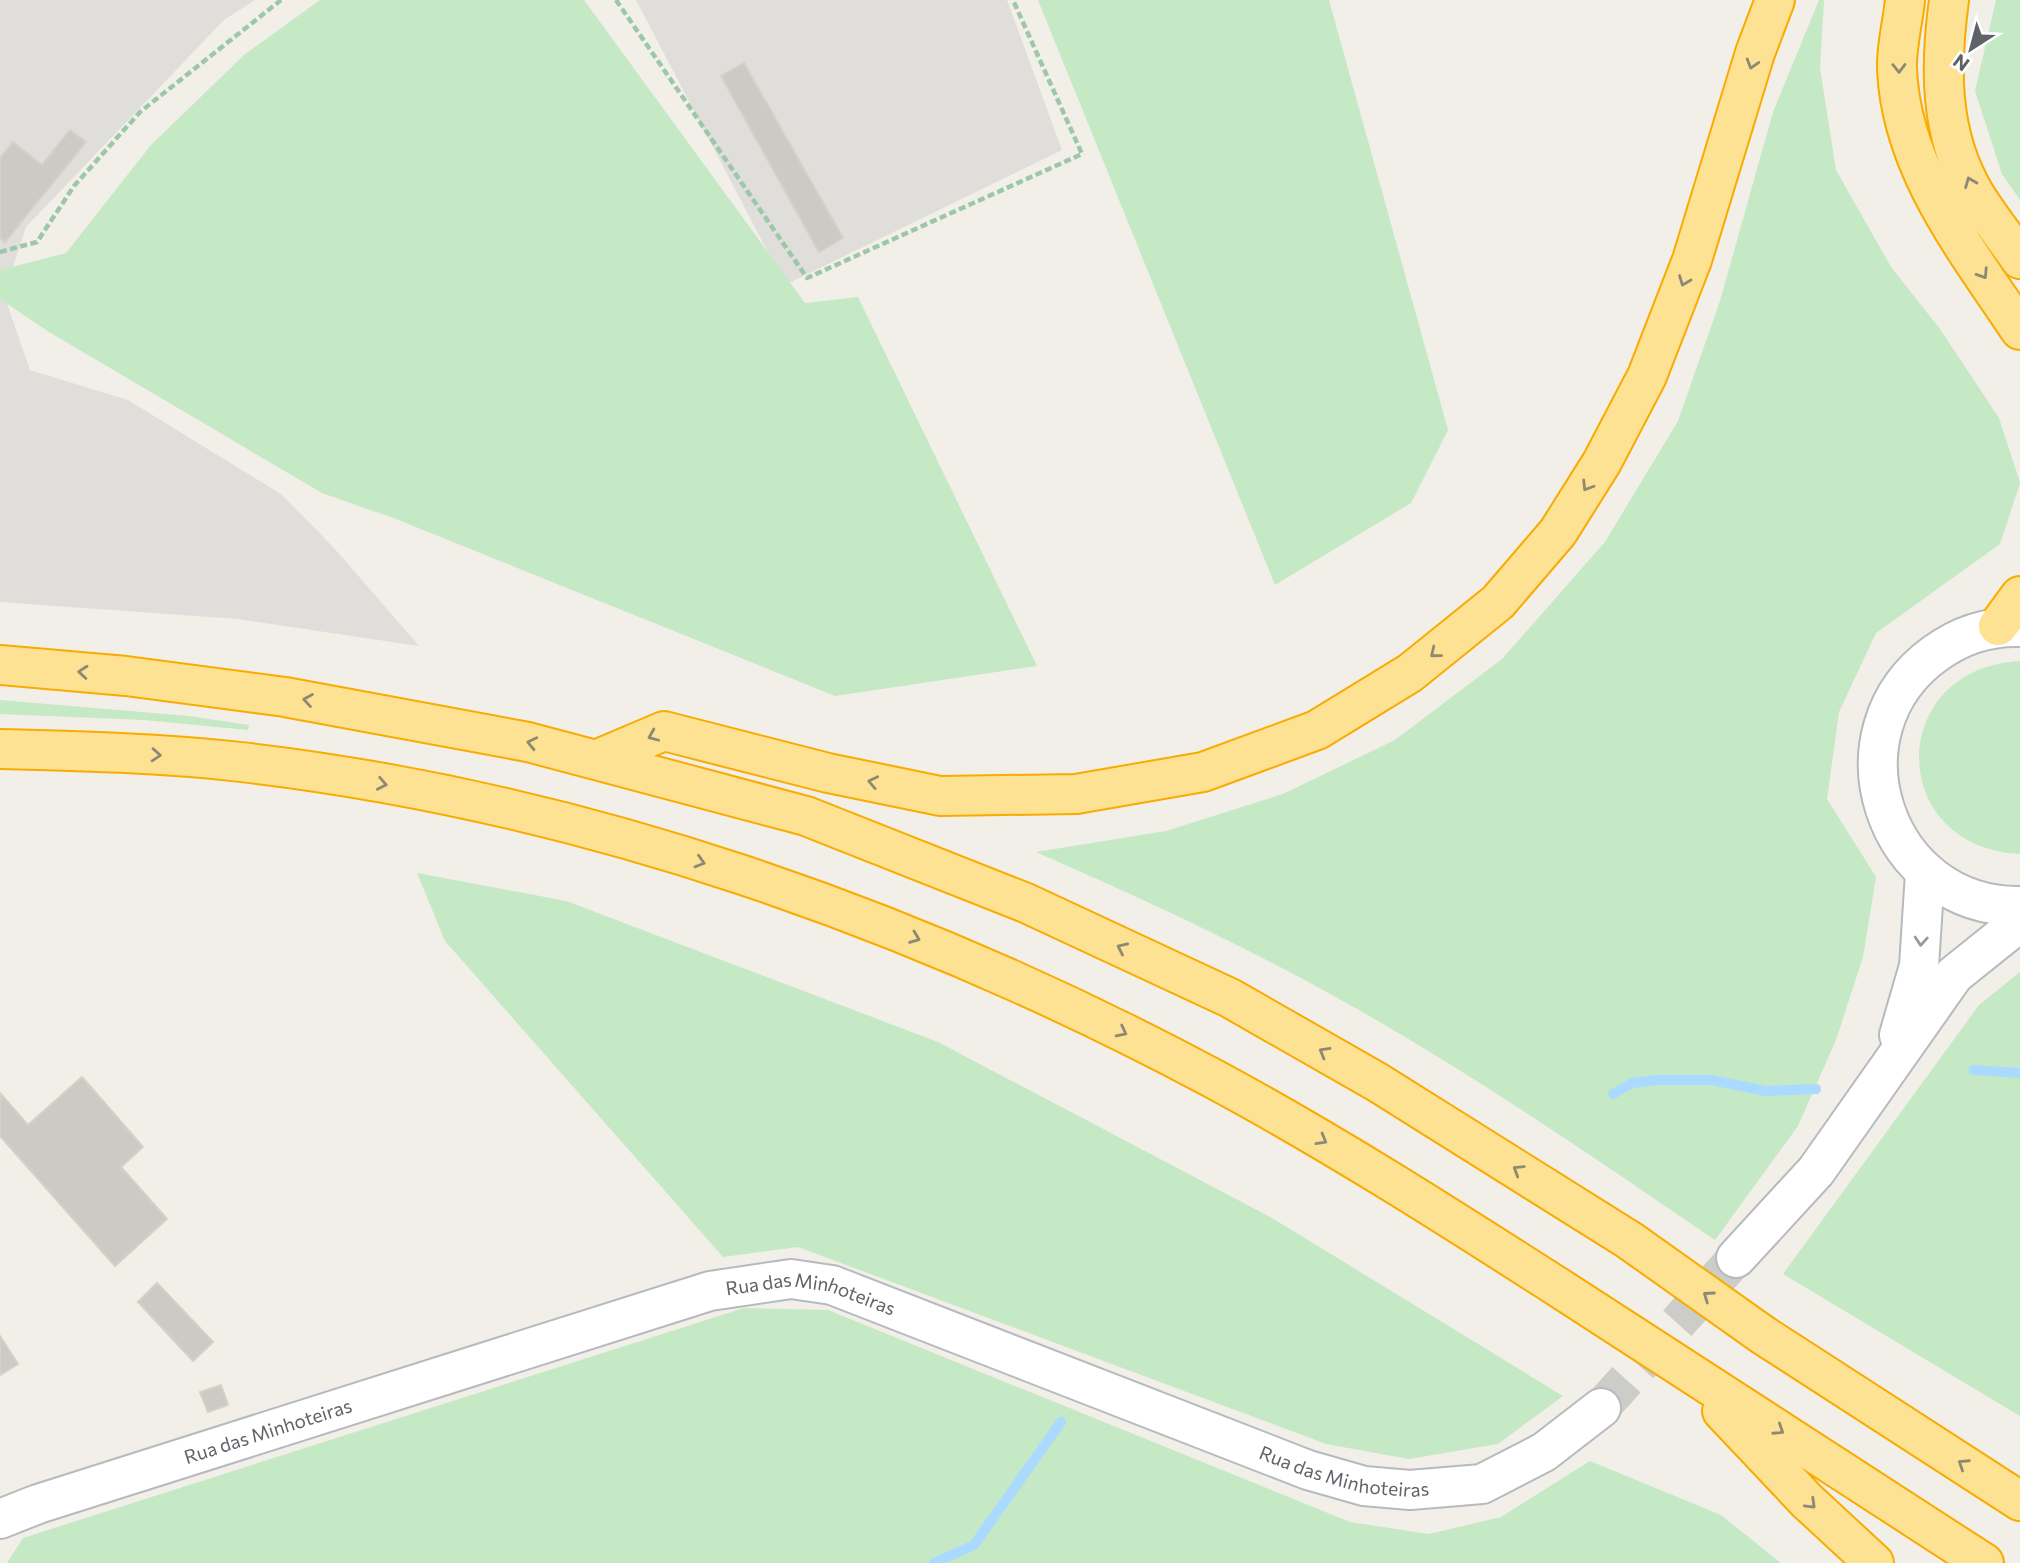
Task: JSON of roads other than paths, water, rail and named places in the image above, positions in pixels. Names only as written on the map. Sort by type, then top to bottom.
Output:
[{"type":"highway","points":[[598,759],[664,731],[828,773],[940,796],[1076,794],[1203,772],[1317,730],[1410,673],[1498,602],[1559,531],[1602,462],[1647,376],[1692,260],[1755,53],[1775,0]]},
{"type":"highway","points":[[1905,0],[1897,68],[1910,146],[1943,213],[2020,330]]},
{"type":"highway","points":[[1949,0],[1941,65],[1948,126],[1973,191],[2020,259]]},
{"type":"highway","points":[[2009,627],[2020,596]]},
{"type":"highway","points":[[0,665],[126,676],[285,696],[458,726],[598,759],[806,816],[1026,903],[1230,998],[1377,1082],[1629,1240],[1763,1335],[2020,1501]]},
{"type":"highway","points":[[0,749],[88,751],[239,762],[381,783],[545,818],[635,842],[764,882],[946,950],[1072,1008],[1215,1080],[1431,1206],[1984,1563]]},
{"type":"highway","points":[[1680,1366],[1807,1501],[1874,1563]]},
{"type":"main road","points":[[2009,627],[1954,640],[1916,667],[1890,705],[1877,749],[1879,795],[1896,838],[1925,873],[1960,895],[1999,906],[2020,906]]},
{"type":"main road","points":[[1891,1060],[1919,965],[1925,873]]},
{"type":"main road","points":[[1736,1258],[1816,1171],[1891,1060],[1954,975],[2020,922]]},
{"type":"main road","name":"Rua das Minhoteiras","points":[[0,1519],[38,1504],[710,1291],[791,1279],[832,1285],[1308,1470],[1364,1486],[1410,1490],[1482,1484],[1544,1452],[1601,1408]]},
{"type":"waterway","points":[[1974,1070],[2020,1073]]},
{"type":"waterway","points":[[1613,1094],[1632,1083],[1657,1080],[1712,1080],[1766,1091],[1816,1089]]},
{"type":"waterway","points":[[934,1563],[974,1545],[1061,1422]]},
{"type":"tunnel","points":[[1601,1408],[1736,1258]]}]
